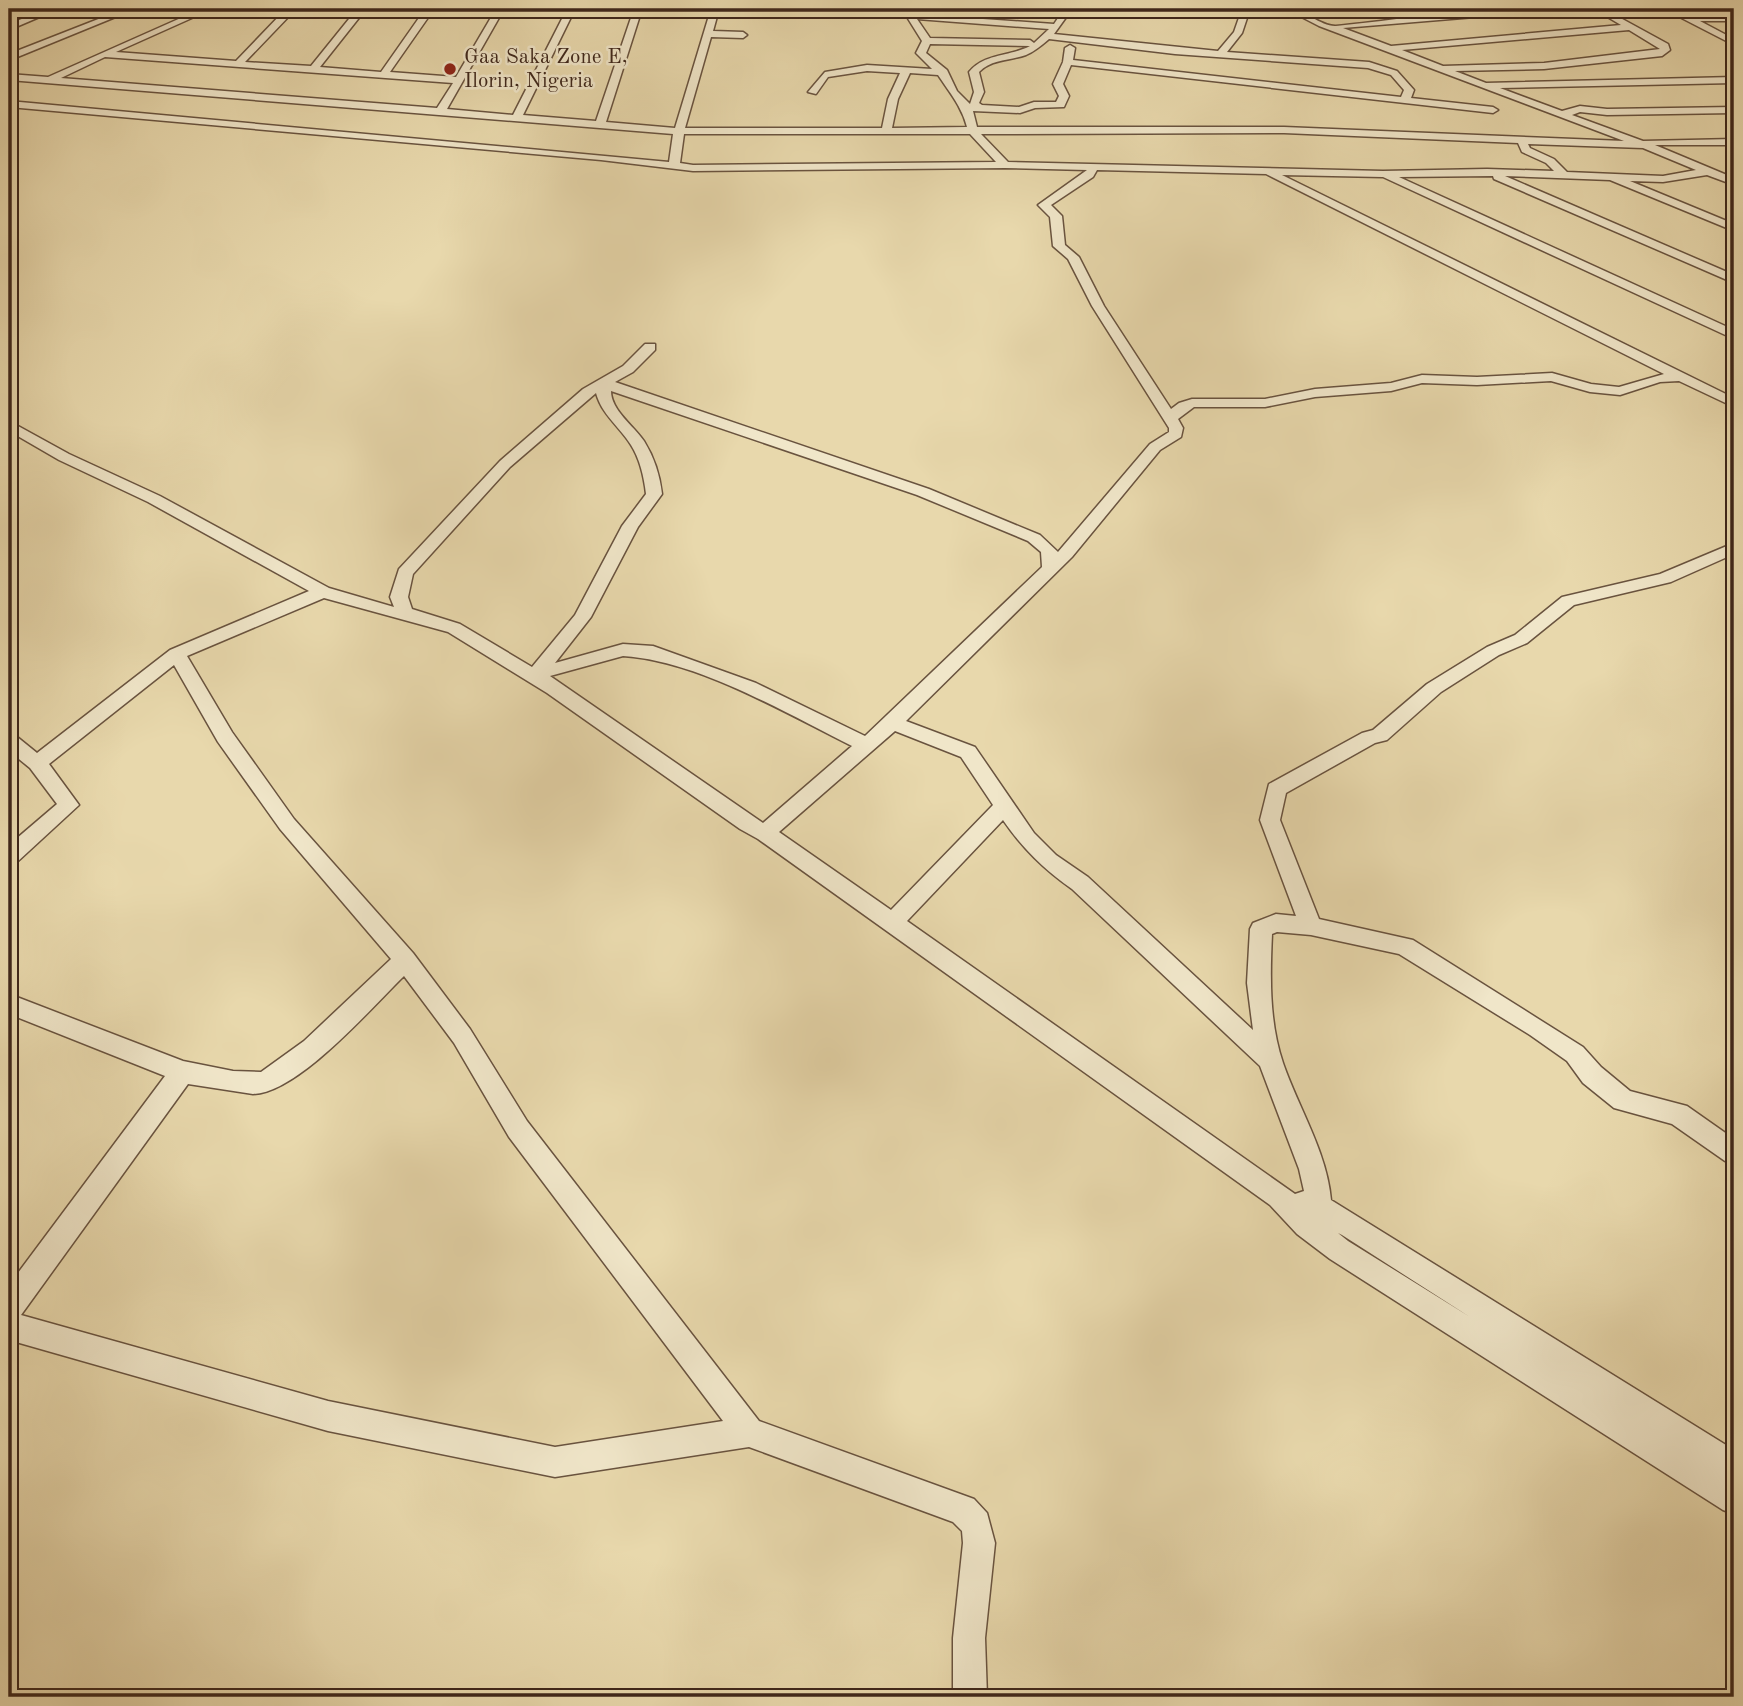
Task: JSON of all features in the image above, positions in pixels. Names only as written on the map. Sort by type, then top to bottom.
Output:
[{"type":"street","points":[[9,27],[54,9]]},
{"type":"street","points":[[10,56],[131,9]]},
{"type":"street","points":[[50,80],[208,9]]},
{"type":"street","points":[[281,9],[428,11]]},
{"type":"street","points":[[239,65],[247,52],[292,9]]},
{"type":"street","points":[[441,111],[500,9]]},
{"type":"street","points":[[517,117],[570,9]]},
{"type":"street","points":[[600,124],[638,9]]},
{"type":"street","points":[[674,166],[679,131],[715,9]]},
{"type":"street","points":[[962,72],[974,72],[986,61],[1023,53],[1043,40],[1063,19],[1068,9]]},
{"type":"street","points":[[1193,76],[1238,33],[1246,9]]},
{"type":"street","points":[[1290,9],[1437,69],[1562,114],[1734,182]]},
{"type":"street","points":[[1331,27],[1534,9]]},
{"type":"street","points":[[1437,69],[1545,66],[1597,61],[1626,54],[1662,53],[1665,50],[1665,46],[1598,9]]},
{"type":"street","points":[[1668,9],[1734,42]]},
{"type":"street","points":[[312,71],[360,11]]},
{"type":"street","points":[[383,76],[428,11]]},
{"type":"street","points":[[908,13],[1054,27]]},
{"type":"street","points":[[908,13],[927,41]]},
{"type":"street","points":[[1689,19],[1734,18]]},
{"type":"street","points":[[1391,48],[1630,27]]},
{"type":"street","points":[[708,34],[743,35]]},
{"type":"street","points":[[967,107],[1020,110],[1034,105],[1060,105],[1064,96],[1058,83],[1068,62],[1071,39]]},
{"type":"street","points":[[927,41],[1071,39],[1374,66],[1394,73],[1409,90],[1404,102]]},
{"type":"street","points":[[886,131],[893,99],[905,66],[921,53],[927,41]]},
{"type":"street","points":[[921,53],[943,74],[953,92],[967,107],[973,131],[1005,165]]},
{"type":"street","points":[[104,54],[457,80]]},
{"type":"street","points":[[1068,62],[1493,110]]},
{"type":"street","points":[[813,92],[825,75],[867,68],[905,66],[950,72]]},
{"type":"street","points":[[974,72],[979,92],[974,103],[979,108]]},
{"type":"street","points":[[9,77],[679,131],[1284,130],[1643,145],[1734,142]]},
{"type":"street","points":[[1485,86],[1611,80],[1734,80]]},
{"type":"street","points":[[9,104],[464,144],[693,168],[1005,165],[1383,173],[1487,172],[1663,179],[1706,172]]},
{"type":"street","points":[[1562,114],[1580,110],[1734,110]]},
{"type":"street","points":[[1526,140],[1523,144],[1526,150],[1550,161],[1564,175]]},
{"type":"street","points":[[765,833],[892,723],[1051,568],[1155,447],[1176,434],[1176,428],[1170,418],[1098,306],[1073,257],[1059,246],[1056,216],[1044,205],[1089,175],[1094,167]]},
{"type":"street","points":[[1265,171],[1734,403]]},
{"type":"street","points":[[1487,172],[1734,279]]},
{"type":"street","points":[[1383,173],[1734,335]]},
{"type":"street","points":[[1612,177],[1734,228]]},
{"type":"street","points":[[650,347],[628,369],[588,392],[505,464],[405,573],[399,597],[405,613],[454,628],[554,689],[747,824],[765,833],[1279,1196],[1734,1467]]},
{"type":"street","points":[[1170,418],[1184,406],[1192,404],[1265,403],[1315,393],[1391,387],[1422,379],[1477,381],[1552,377],[1590,388],[1620,391],[1659,378],[1681,377]]},
{"type":"street","points":[[606,383],[923,492],[1034,538],[1049,550],[1051,568]]},
{"type":"street","points":[[536,674],[582,617],[630,526],[654,494],[636,439],[611,414],[605,402],[603,392],[606,383]]},
{"type":"street","points":[[9,425],[64,457],[154,499],[323,592],[454,628]]},
{"type":"street","points":[[1311,926],[1270,820],[1276,805],[1276,789],[1369,738],[1380,735],[1434,688],[1493,651],[1521,639],[1568,601],[1665,578],[1734,548]]},
{"type":"street","points":[[37,763],[176,654],[323,592]]},
{"type":"street","points":[[536,674],[623,650],[653,652],[749,687],[866,745]]},
{"type":"street","points":[[176,654],[225,737],[287,824],[405,960],[462,1036],[518,1129],[749,1432]]},
{"type":"street","points":[[536,674],[554,689]]},
{"type":"street","points":[[892,723],[968,752],[1027,839],[1049,861],[1080,883],[1270,1060]]},
{"type":"street","points":[[9,741],[37,763],[69,805],[9,858]]},
{"type":"street","points":[[891,924],[1004,806]]},
{"type":"street","points":[[1734,1153],[1678,1114],[1623,1100],[1592,1075],[1574,1054],[1538,1028],[1405,946],[1311,926],[1276,922],[1261,929],[1258,983],[1270,1060],[1312,1169],[1312,1216],[1339,1250],[1734,1499]]},
{"type":"street","points":[[9,1004],[182,1072],[264,1083],[303,1060],[405,960]]},
{"type":"street","points":[[9,1308],[182,1072]]},
{"type":"street","points":[[9,1326],[328,1416],[555,1462],[749,1432],[963,1510],[975,1524],[979,1543],[969,1638],[970,1697]]},
{"type":"place","name":"Gaa Saka Zone E, Ilorin, Nigeria","points":[[450,69]]}]
